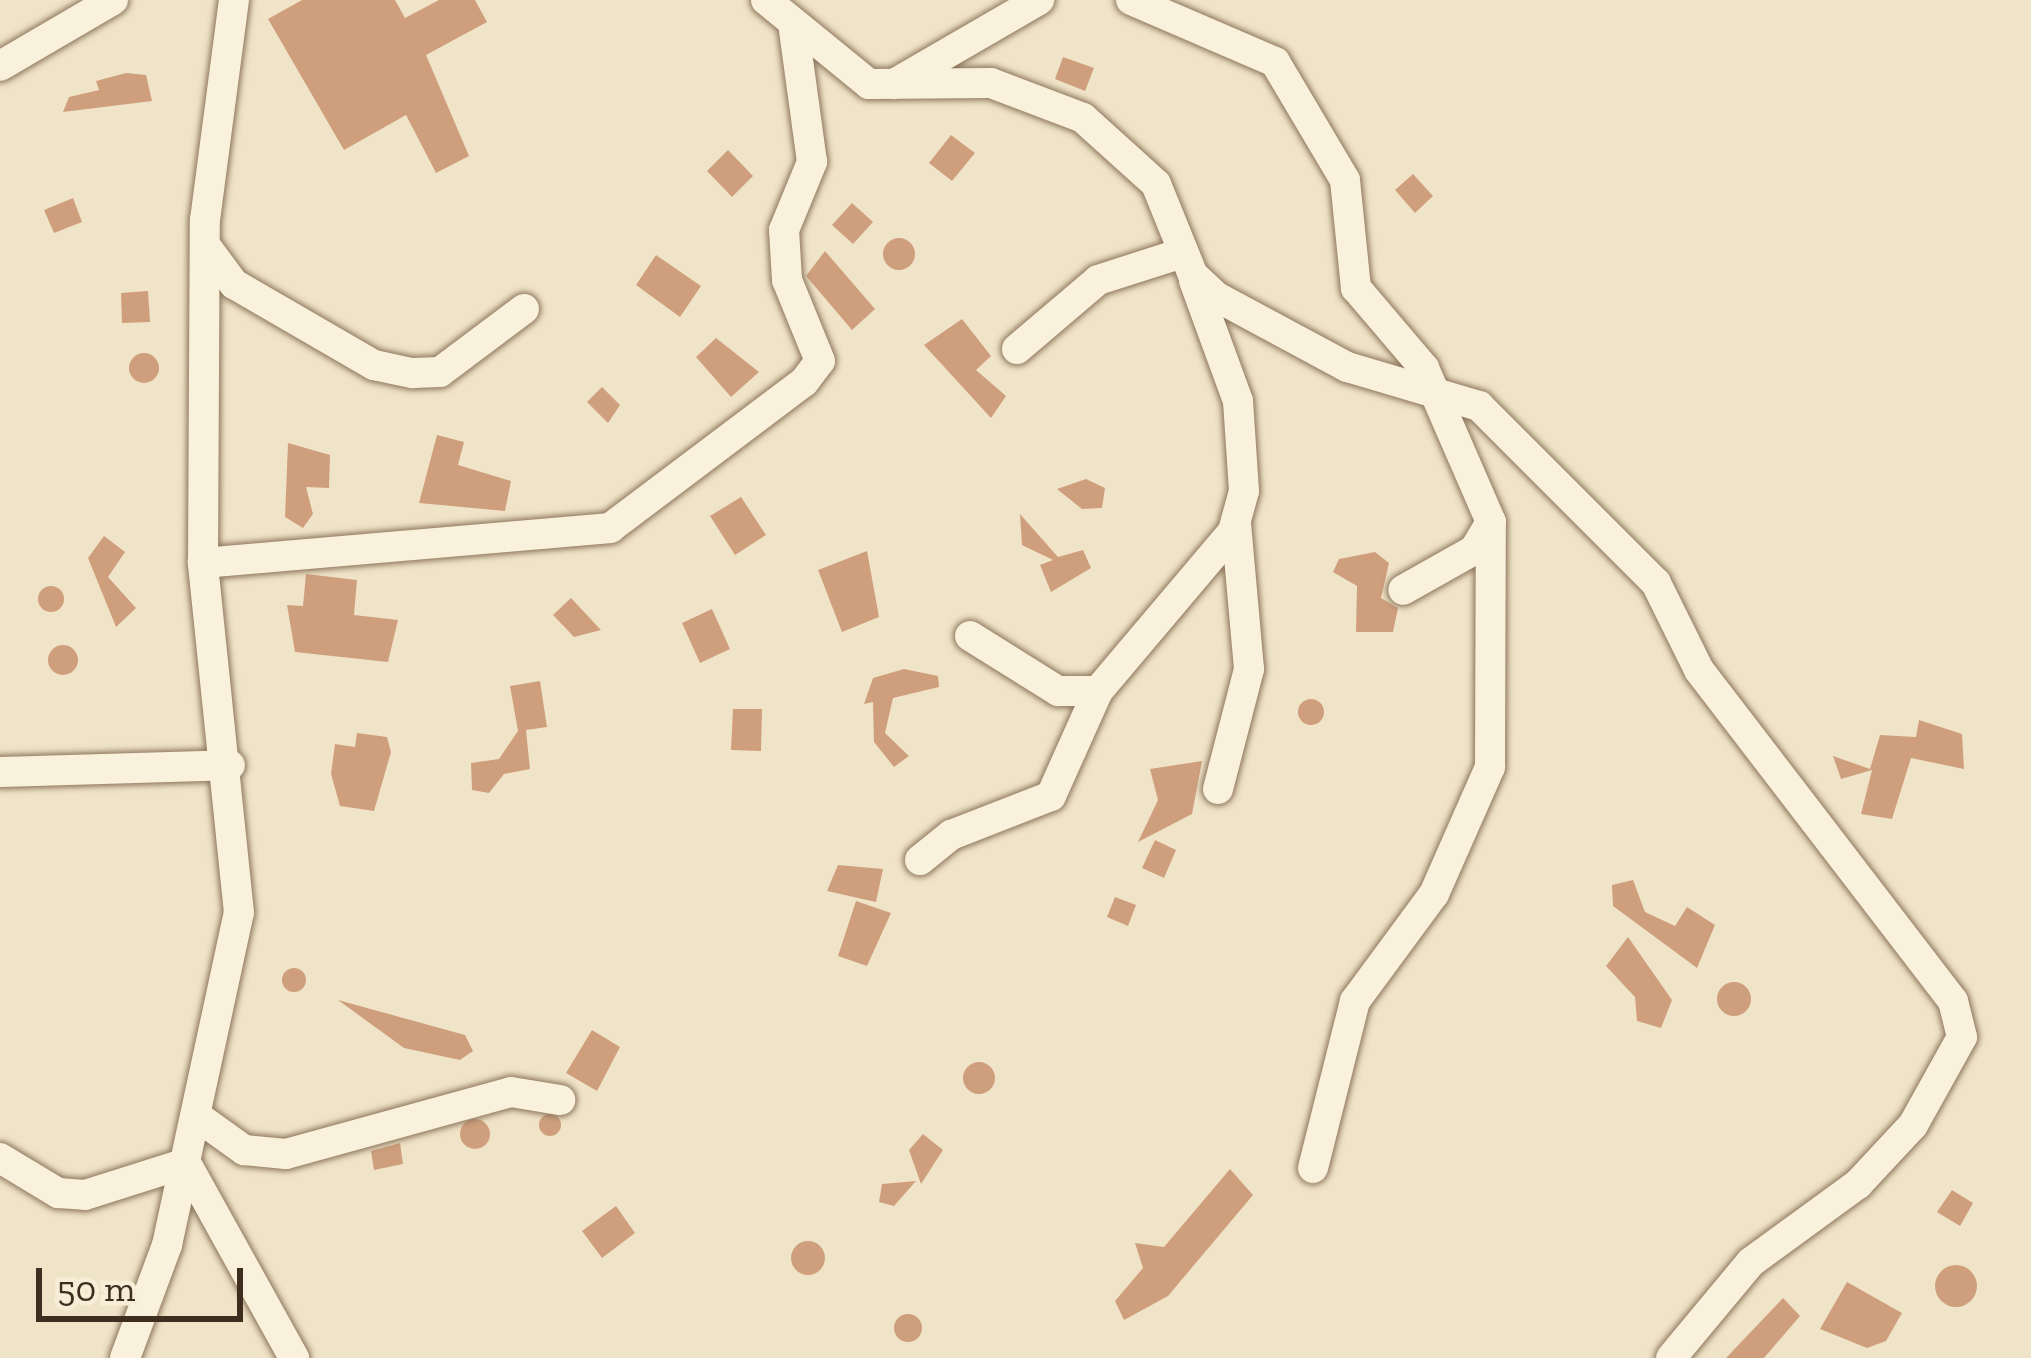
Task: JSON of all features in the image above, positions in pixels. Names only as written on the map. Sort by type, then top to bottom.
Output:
[{"type":"street","points":[[0,66],[113,0]]},
{"type":"street","points":[[125,1358],[198,1117],[239,913],[230,765],[203,563],[205,245],[234,0]]},
{"type":"street","points":[[766,0],[847,70],[889,87],[991,83],[1083,118],[1156,184],[1238,400],[1237,522],[1249,668],[1218,789]]},
{"type":"street","points":[[889,87],[1039,0]]},
{"type":"street","points":[[1131,0],[1275,62],[1345,179],[1366,310],[1412,351],[1491,522],[1490,767],[1434,895],[1354,1001],[1313,1168]]},
{"type":"street","points":[[203,563],[610,528],[804,382],[820,361],[787,280],[784,230],[812,162],[793,23]]},
{"type":"street","points":[[205,245],[234,284],[374,365],[413,374],[440,373],[524,309]]},
{"type":"street","points":[[1017,349],[1098,280],[1187,264],[1347,367],[1431,388],[1479,406],[1656,583],[1699,670],[1864,874],[1952,1001],[1962,1036],[1884,1162],[1751,1262],[1671,1358]]},
{"type":"street","points":[[920,860],[951,836],[1051,796],[1098,691],[1237,522]]},
{"type":"street","points":[[1402,590],[1474,550],[1491,522]]},
{"type":"street","points":[[970,636],[1058,691],[1098,691]]},
{"type":"street","points":[[0,772],[230,765]]},
{"type":"street","points":[[198,1117],[244,1150],[286,1154],[511,1092],[560,1100]]},
{"type":"street","points":[[0,1158],[35,1184],[85,1195],[186,1163]]},
{"type":"street","points":[[186,1163],[294,1358]]},
{"type":"building","points":[[302,0],[395,0],[405,18],[439,0],[475,0],[487,22],[426,55],[469,156],[436,173],[406,115],[344,150],[268,19]]},
{"type":"building","points":[[1063,57],[1094,68],[1085,91],[1055,79]]},
{"type":"building","points":[[126,73],[146,75],[152,101],[63,112],[69,97],[99,90],[96,81]]},
{"type":"building","points":[[951,135],[975,153],[952,181],[929,163]]},
{"type":"building","points":[[728,150],[753,176],[732,197],[707,171]]},
{"type":"building","points":[[1413,174],[1433,196],[1415,213],[1395,190]]},
{"type":"building","points":[[73,198],[82,222],[54,233],[44,210]]},
{"type":"building","points":[[852,203],[873,222],[853,244],[832,225]]},
{"type":"building","points":[[899,238],[911,242],[915,254],[911,266],[899,270],[887,266],[883,254],[887,242]]},
{"type":"building","points":[[825,251],[875,309],[852,330],[806,276]]},
{"type":"building","points":[[656,255],[701,286],[680,317],[636,285]]},
{"type":"building","points":[[148,291],[150,322],[122,323],[121,293]]},
{"type":"building","points":[[962,319],[991,356],[976,370],[1006,396],[991,418],[924,345]]},
{"type":"building","points":[[716,338],[759,372],[731,397],[696,357]]},
{"type":"building","points":[[144,353],[159,368],[144,383],[129,368]]},
{"type":"building","points":[[602,387],[620,405],[608,423],[587,402]]},
{"type":"building","points":[[437,435],[464,442],[458,465],[511,481],[505,511],[419,503]]},
{"type":"building","points":[[288,443],[330,455],[329,488],[306,487],[313,514],[303,528],[285,517]]},
{"type":"building","points":[[1086,479],[1105,488],[1102,508],[1082,509],[1057,489]]},
{"type":"building","points":[[741,497],[766,535],[735,555],[710,516]]},
{"type":"building","points":[[1020,514],[1058,557],[1083,550],[1091,568],[1051,592],[1040,565],[1053,560],[1022,545]]},
{"type":"building","points":[[104,536],[125,552],[108,577],[136,608],[116,627],[88,558]]},
{"type":"building","points":[[867,551],[879,617],[842,632],[818,570]]},
{"type":"building","points":[[1375,552],[1389,563],[1381,598],[1398,608],[1393,632],[1356,632],[1357,586],[1333,572],[1339,559]]},
{"type":"building","points":[[306,574],[357,580],[354,615],[398,620],[388,662],[295,652],[287,605],[303,606]]},
{"type":"building","points":[[51,586],[64,599],[51,612],[38,599]]},
{"type":"building","points":[[571,598],[601,630],[574,637],[553,615]]},
{"type":"building","points":[[712,609],[730,649],[700,663],[682,623]]},
{"type":"building","points":[[63,645],[74,649],[78,660],[74,671],[63,675],[52,671],[48,660],[52,649]]},
{"type":"building","points":[[904,669],[938,676],[939,687],[893,698],[885,733],[909,756],[894,767],[874,742],[873,702],[864,704],[873,678]]},
{"type":"building","points":[[540,681],[547,727],[526,730],[530,769],[504,774],[489,793],[472,790],[471,763],[499,759],[518,731],[510,686]]},
{"type":"building","points":[[1311,699],[1324,712],[1311,725],[1298,712]]},
{"type":"building","points":[[733,709],[762,709],[761,751],[731,750]]},
{"type":"building","points":[[1919,720],[1962,734],[1964,769],[1911,758],[1892,819],[1861,814],[1872,770],[1841,779],[1833,756],[1870,769],[1880,735],[1916,737]]},
{"type":"building","points":[[357,733],[387,737],[391,752],[374,811],[340,806],[331,774],[335,744],[355,747]]},
{"type":"building","points":[[1202,761],[1192,814],[1138,842],[1158,800],[1150,769]]},
{"type":"building","points":[[1155,840],[1176,850],[1164,878],[1142,868]]},
{"type":"building","points":[[838,865],[883,869],[876,902],[827,891]]},
{"type":"building","points":[[1633,880],[1645,912],[1675,926],[1687,907],[1715,925],[1697,968],[1613,906],[1612,885]]},
{"type":"building","points":[[1115,897],[1136,905],[1128,926],[1107,917]]},
{"type":"building","points":[[856,901],[891,913],[867,966],[838,956]]},
{"type":"building","points":[[1628,937],[1672,1000],[1661,1028],[1637,1021],[1635,997],[1606,966]]},
{"type":"building","points":[[294,968],[306,980],[294,992],[282,980]]},
{"type":"building","points":[[1734,982],[1746,987],[1751,999],[1746,1011],[1734,1016],[1722,1011],[1717,999],[1722,987]]},
{"type":"building","points":[[338,1000],[465,1035],[473,1051],[460,1060],[404,1048]]},
{"type":"building","points":[[592,1030],[620,1047],[597,1091],[566,1073]]},
{"type":"building","points":[[979,1062],[990,1067],[995,1078],[990,1089],[979,1094],[968,1089],[963,1078],[968,1067]]},
{"type":"building","points":[[550,1114],[561,1125],[550,1136],[539,1125]]},
{"type":"building","points":[[475,1119],[490,1134],[475,1149],[460,1134]]},
{"type":"building","points":[[923,1134],[943,1150],[921,1184],[909,1150]]},
{"type":"building","points":[[400,1143],[403,1164],[374,1170],[371,1151]]},
{"type":"building","points":[[1230,1169],[1253,1195],[1168,1296],[1124,1320],[1115,1301],[1143,1268],[1135,1243],[1164,1247]]},
{"type":"building","points":[[916,1181],[894,1206],[879,1202],[882,1184]]},
{"type":"building","points":[[1952,1190],[1973,1203],[1960,1226],[1937,1212]]},
{"type":"building","points":[[616,1206],[635,1233],[602,1258],[582,1231]]},
{"type":"building","points":[[808,1241],[820,1246],[825,1258],[820,1270],[808,1275],[796,1270],[791,1258],[796,1246]]},
{"type":"building","points":[[1956,1265],[1971,1271],[1977,1286],[1971,1301],[1956,1307],[1941,1301],[1935,1286],[1941,1271]]},
{"type":"building","points":[[1847,1282],[1902,1313],[1886,1341],[1867,1348],[1820,1329]]},
{"type":"building","points":[[1783,1298],[1800,1316],[1764,1358],[1726,1358]]},
{"type":"building","points":[[908,1314],[918,1318],[922,1328],[918,1338],[908,1342],[898,1338],[894,1328],[898,1318]]}]
